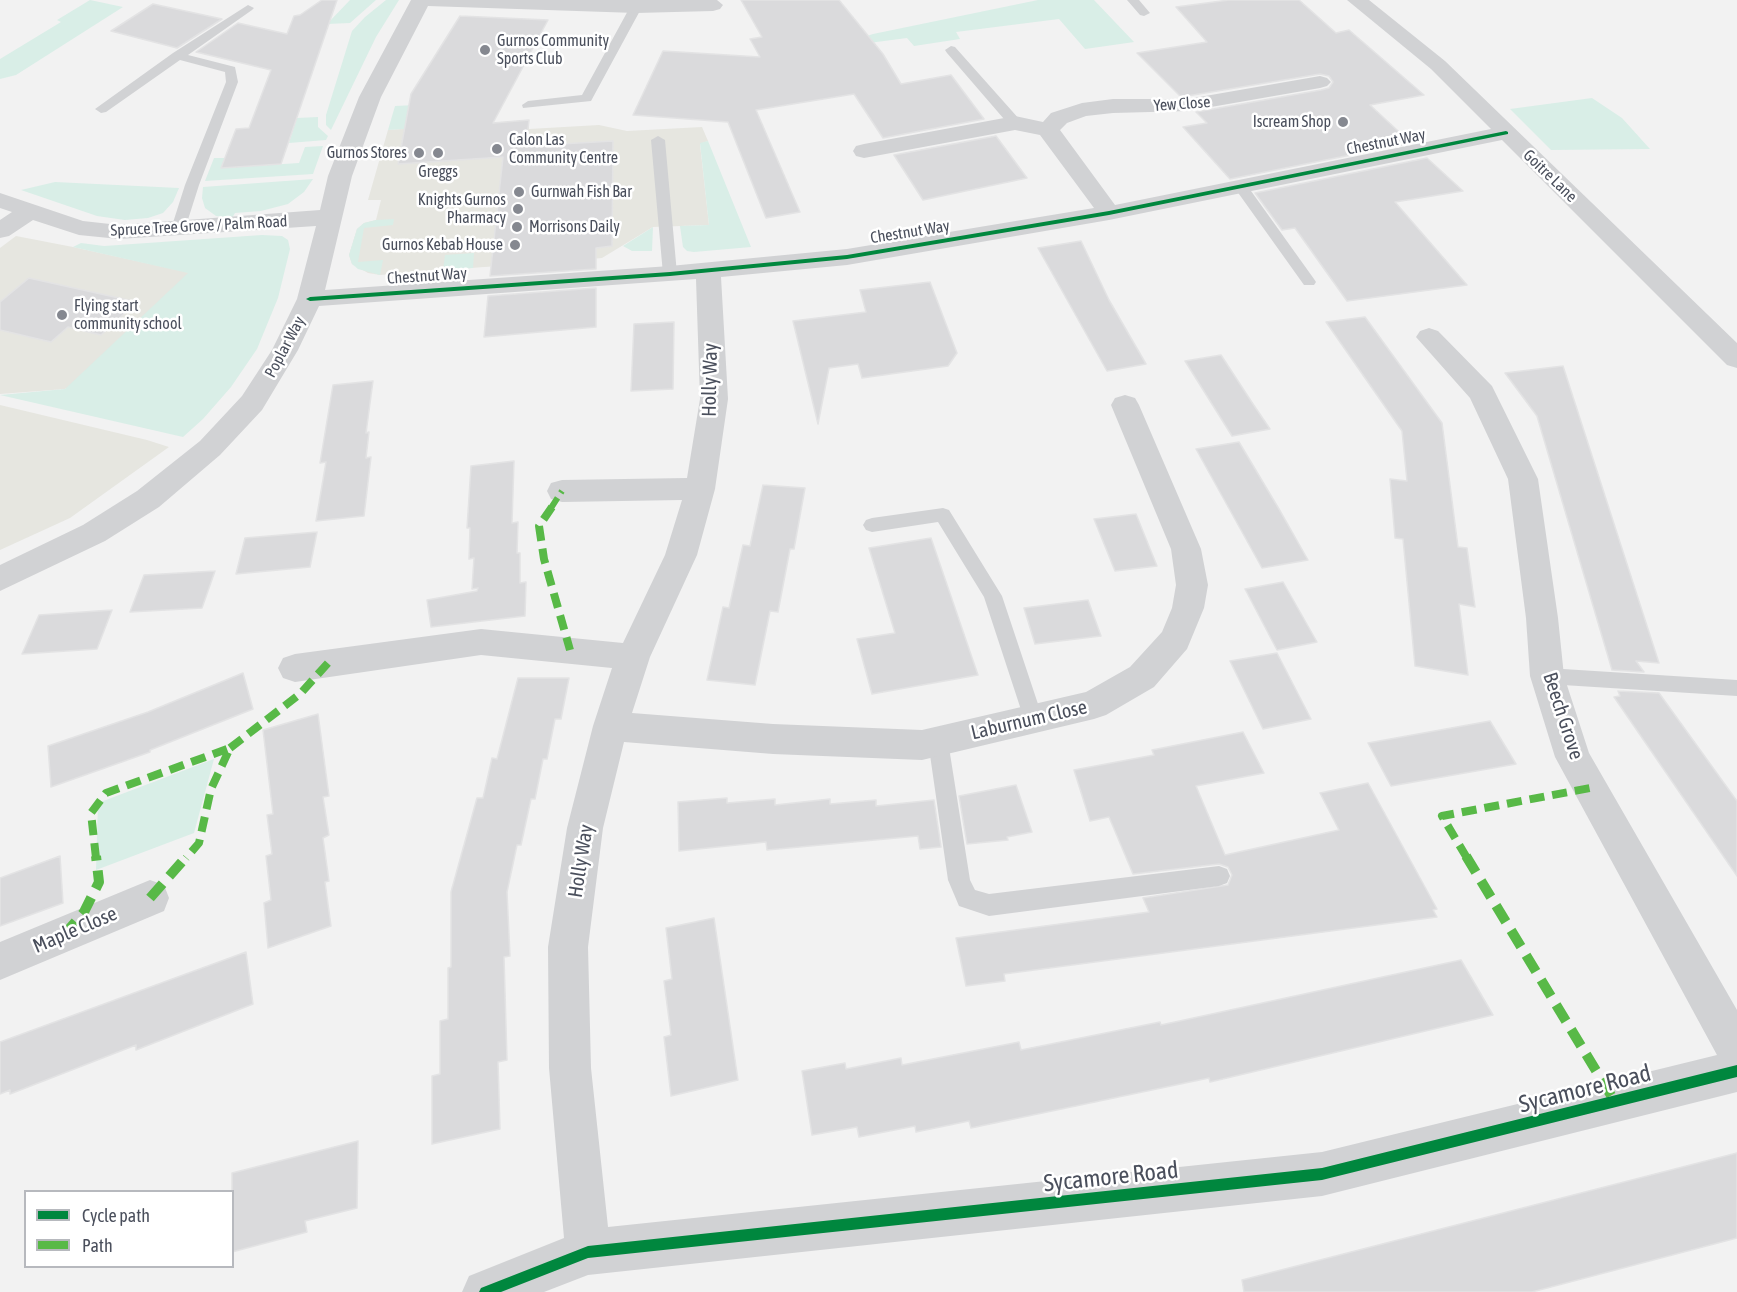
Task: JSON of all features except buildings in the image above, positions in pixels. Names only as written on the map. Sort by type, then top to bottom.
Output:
[{"type":"street","points":[[421,0],[527,2],[636,8],[713,5]]},
{"type":"street","name":"Poplar Way","points":[[0,579],[94,533],[148,499],[210,448],[252,403],[285,350],[310,299],[340,176],[370,97],[421,0]]},
{"type":"street","name":"Goitre Lane","points":[[1357,0],[1438,65],[1737,359]]},
{"type":"street","name":"Yew Close","points":[[1048,130],[1059,118],[1083,110],[1113,106],[1188,105],[1320,82]]},
{"type":"street","points":[[864,151],[1015,123],[1048,130],[1109,213]]},
{"type":"street","name":"Chestnut Way","points":[[310,299],[670,274],[847,257],[1109,213],[1506,133]]},
{"type":"street","name":"Spruce Tree Grove / Palm Road","points":[[0,200],[79,228],[119,232],[309,219],[331,215]]},
{"type":"street","points":[[0,231],[29,212]]},
{"type":"street","name":"Holly Way","points":[[588,1252],[570,1068],[567,947],[585,828],[610,726],[633,657],[681,555],[700,489],[714,399],[708,271]]},
{"type":"street","name":"Beech Grove","points":[[1429,337],[1482,393],[1523,479],[1542,618],[1547,676],[1573,757],[1737,1050]]},
{"type":"street","name":"Laburnum Close","points":[[610,726],[784,739],[922,745],[1094,705],[1142,677],[1175,640],[1188,608],[1192,585],[1186,549],[1125,405]]},
{"type":"street","points":[[562,491],[700,489]]},
{"type":"street","points":[[295,668],[481,642],[633,657]]},
{"type":"street","name":"Maple Close","points":[[0,962],[150,898]]},
{"type":"street","name":"Sycamore Road","points":[[485,1292],[588,1252],[1322,1174],[1737,1071]]},
{"type":"lane","points":[[1133,0],[1144,13]]},
{"type":"lane","points":[[101,109],[248,8]]},
{"type":"lane","points":[[528,105],[587,98],[636,8]]},
{"type":"lane","points":[[951,50],[1015,123]]},
{"type":"lane","points":[[177,56],[231,70],[232,82],[192,185],[178,229]]},
{"type":"lane","points":[[658,140],[670,274]]},
{"type":"lane","points":[[1241,187],[1309,282]]},
{"type":"lane","points":[[872,525],[943,515],[993,596],[1033,719]]},
{"type":"lane","points":[[1547,676],[1737,688]]},
{"type":"lane","points":[[938,741],[959,880],[967,898],[989,905],[1219,876]]},
{"type":"shaded area","points":[[529,120],[529,129],[599,125],[627,131],[702,127],[708,141],[700,144],[709,225],[653,227],[602,258],[380,275],[368,273],[352,264],[349,255],[357,229],[364,223],[376,220],[381,200],[368,200],[388,130]]},
{"type":"shaded area","points":[[16,236],[259,288],[65,389],[0,394],[0,248]]},
{"type":"shaded area","points":[[0,405],[169,447],[70,518],[0,550]]},
{"type":"green space","points":[[90,0],[123,7],[16,75],[0,79],[0,59],[61,22],[57,20]]},
{"type":"green space","points":[[350,0],[376,0],[350,23],[327,24]]},
{"type":"green space","points":[[386,0],[399,0],[376,37],[331,130],[326,125],[326,115],[352,31]]},
{"type":"green space","points":[[1038,0],[1094,0],[1134,42],[1085,49],[1059,19],[956,32],[960,39],[914,46],[907,38],[724,62],[842,44],[873,34]]},
{"type":"green space","points":[[1592,98],[1622,118],[1650,149],[1551,150],[1510,109]]},
{"type":"green space","points":[[415,105],[404,129],[388,130],[395,106]]},
{"type":"green space","points":[[318,117],[318,127],[328,136],[326,140],[289,143],[297,118]]},
{"type":"green space","points":[[708,141],[751,247],[694,252],[687,251],[683,247],[680,226],[709,225],[700,143]]},
{"type":"green space","points":[[323,146],[313,174],[205,181],[214,158],[225,158],[222,168],[299,163],[305,147]]},
{"type":"green space","points":[[313,179],[304,192],[288,204],[261,211],[235,213],[232,218],[216,216],[205,208],[202,198],[203,187]]},
{"type":"green space","points":[[55,182],[179,188],[173,202],[163,213],[148,218],[125,220],[97,216],[21,190]]},
{"type":"green space","points":[[394,219],[393,225],[364,228],[358,262],[383,260],[380,275],[358,269],[352,264],[349,255],[357,229],[364,223]]},
{"type":"green space","points":[[653,227],[652,251],[632,251],[623,246]]},
{"type":"green space","points":[[262,235],[282,236],[288,240],[290,249],[278,298],[257,349],[231,387],[203,419],[183,437],[0,395],[65,389],[188,273],[73,247],[81,243],[104,246]]},
{"type":"green space","points":[[474,253],[473,268],[443,270],[445,255]]},
{"type":"green space","points":[[214,759],[194,833],[96,870],[98,803]]},
{"type":"marked path","points":[[562,491],[539,526],[544,559],[570,650]]},
{"type":"marked path","points":[[230,748],[300,694],[328,663]]},
{"type":"marked path","points":[[63,936],[84,912],[99,882],[91,813],[106,793],[230,748],[211,789],[199,843],[150,898]]},
{"type":"marked path","points":[[1590,788],[1442,816],[1615,1102]]},
{"type":"cycle path","points":[[310,299],[670,274],[847,257],[1109,213],[1506,133]]},
{"type":"cycle path","points":[[485,1292],[588,1252],[1322,1174],[1737,1071]]},
{"type":"place","name":"Gurnos Community Sports Club","points":[[485,50]]},
{"type":"place","name":"Iscream Shop","points":[[1343,122]]},
{"type":"place","name":"Calon Las Community Centre","points":[[497,149]]},
{"type":"place","name":"Gurnos Stores","points":[[419,153]]},
{"type":"place","name":"Greggs","points":[[438,153]]},
{"type":"place","name":"Gurnwah Fish Bar","points":[[519,192]]},
{"type":"place","name":"Knights Gurnos Pharmacy","points":[[518,209]]},
{"type":"place","name":"Morrisons Daily","points":[[517,227]]},
{"type":"place","name":"Gurnos Kebab House","points":[[515,245]]},
{"type":"place","name":"Flying start community school","points":[[62,315]]}]
